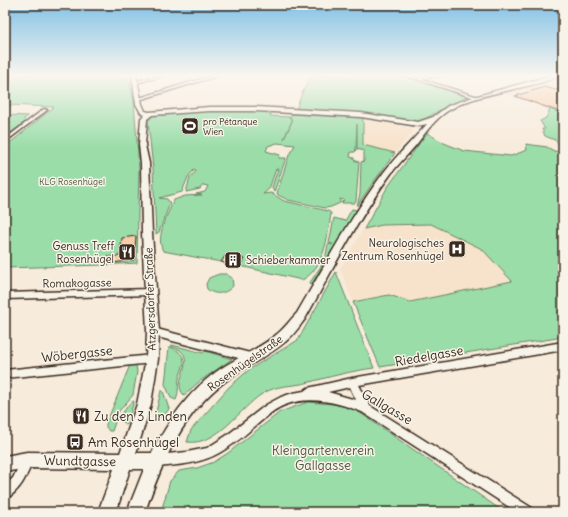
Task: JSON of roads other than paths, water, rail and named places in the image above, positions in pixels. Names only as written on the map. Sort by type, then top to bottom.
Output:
[{"type":"main road","name":"Rosenhügelstraße","points":[[156,461],[184,413],[213,382],[250,357],[279,340],[290,330],[378,187],[405,151],[409,149],[437,116],[450,107],[470,99]]},
{"type":"main road","points":[[139,102],[143,112],[150,114],[209,109],[256,109],[361,115],[422,124],[437,116]]},
{"type":"main road","name":"Atzgersdorfer Straße","points":[[107,512],[144,404],[152,359],[153,331],[145,163],[142,145],[142,128],[140,126],[138,114],[139,102]]},
{"type":"main road","points":[[142,128],[144,118],[150,114]]},
{"type":"main road","points":[[403,122],[415,128],[417,133],[405,151]]},
{"type":"main road","name":"Wundtgasse","points":[[5,464],[27,460],[156,461]]},
{"type":"main road","points":[[136,512],[156,461]]},
{"type":"street","points":[[139,102],[147,99]]},
{"type":"street","points":[[5,141],[44,110]]},
{"type":"street","name":"Romakogasse","points":[[5,296],[150,292]]},
{"type":"street","points":[[153,331],[250,357]]},
{"type":"street","name":"Riedelgasse","points":[[300,396],[352,382],[563,346]]},
{"type":"street","name":"Wöbergasse","points":[[5,374],[152,359]]},
{"type":"street","points":[[352,382],[366,409]]},
{"type":"street","name":"Gallgasse","points":[[156,461],[187,458],[215,450],[272,407],[300,396],[336,398],[366,409],[528,512]]},
{"type":"street","points":[[5,493],[17,482],[27,460]]},
{"type":"place","name":"pro Pétanque Wien","points":[[190,126]]},
{"type":"place","name":"Neurologisches Zentrum Rosenhügel","points":[[457,249]]},
{"type":"place","name":"Genuss Treff Rosenhügel","points":[[127,252]]},
{"type":"place","name":"Schieberkammer","points":[[233,260]]},
{"type":"place","name":"Zu den 3 Linden","points":[[81,416]]},
{"type":"place","name":"Am Rosenhügel","points":[[75,442]]},
{"type":"park label","name":"KLG Rosenhügel","points":[[72,181]]},
{"type":"park label","name":"Kleingartenverein Gallgasse","points":[[323,458]]}]
